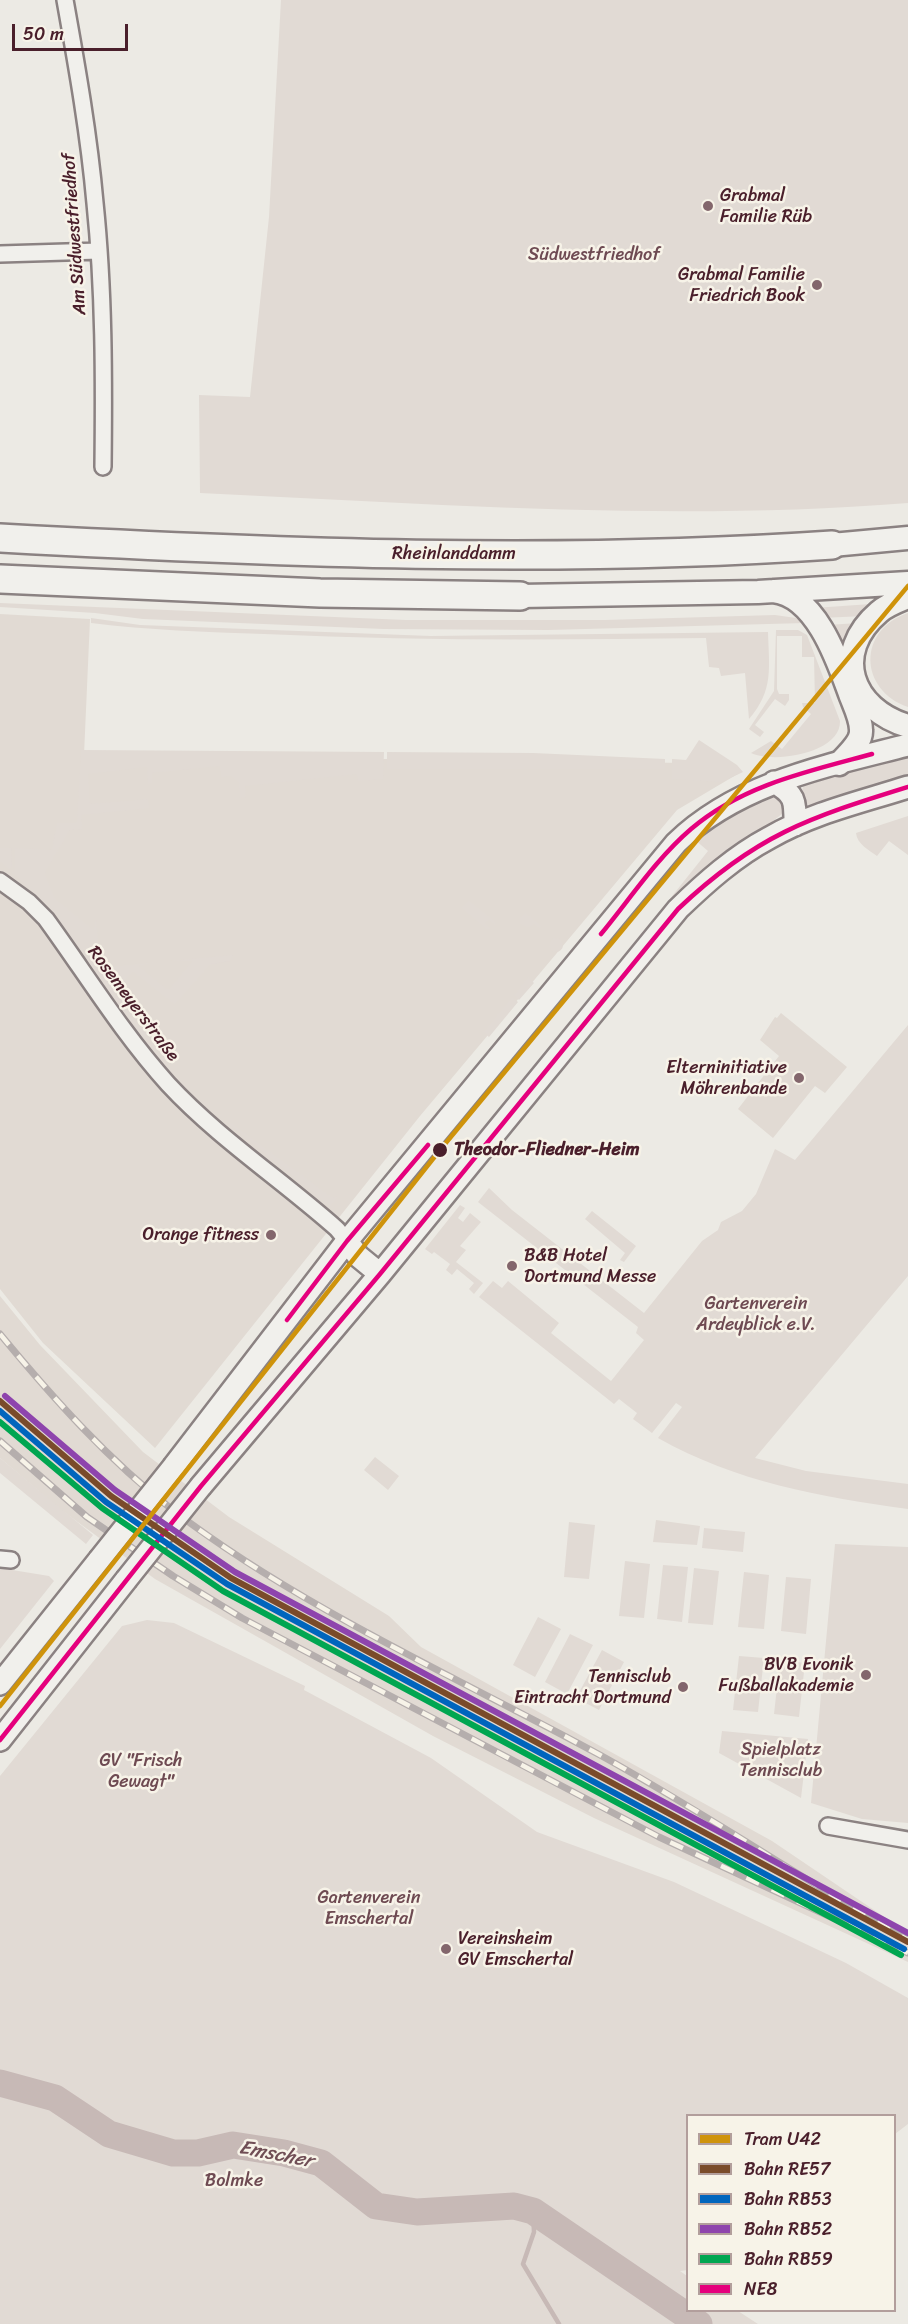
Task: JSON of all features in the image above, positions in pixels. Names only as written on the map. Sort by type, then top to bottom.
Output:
[{"type":"highway","name":"Rheinlanddamm","points":[[0,538],[426,555],[665,553],[832,545]]},
{"type":"highway","points":[[0,579],[309,593],[520,596]]},
{"type":"main road","name":"Rheinlanddamm","points":[[832,545],[908,538]]},
{"type":"main road","points":[[520,596],[768,591],[908,584]]},
{"type":"main road","points":[[768,591],[785,594],[809,614],[824,633],[837,658],[861,730],[856,745],[839,764]]},
{"type":"main road","points":[[908,597],[886,606],[872,619],[860,635],[852,656],[857,686],[870,707],[892,721],[908,726]]},
{"type":"main road","points":[[0,1684],[174,1466],[347,1241],[676,843],[712,813],[774,782],[908,745]]},
{"type":"main road","points":[[774,782],[792,795],[795,804],[795,825]]},
{"type":"main road","points":[[0,1740],[201,1486],[380,1274],[678,909],[705,883],[743,854],[795,825],[837,808],[904,789]]},
{"type":"main road","points":[[347,1241],[358,1256],[380,1274]]},
{"type":"street","name":"Am Südwestfriedhof","points":[[65,0],[89,152],[99,251],[104,381],[103,467]]},
{"type":"street","points":[[0,254],[99,251]]},
{"type":"street","name":"Rosemeyerstraße","points":[[0,882],[28,902],[46,919],[137,1047],[169,1085],[209,1123],[332,1224],[347,1241]]},
{"type":"street","points":[[828,1826],[908,1840]]},
{"type":"shaded area","points":[[0,614],[90,619],[84,755],[687,763],[741,772],[677,810],[420,1116],[155,1448],[43,1343],[0,1289]]},
{"type":"shaded area","name":"Elterninitiative Möhrenbande","points":[[781,1013],[847,1067],[825,1093],[815,1086],[773,1138],[738,1109],[779,1056],[760,1040],[775,1017],[777,1018]]},
{"type":"shaded area","points":[[0,1296],[40,1345],[143,1452],[229,1517],[389,1616],[421,1647],[772,1841],[908,1933],[908,1962],[594,1818],[433,1736],[155,1579],[60,1509],[0,1458]]},
{"type":"green space","name":"Südwestfriedhof","points":[[281,0],[908,0],[908,503],[731,511],[642,511],[466,506],[200,493],[199,395],[250,397],[269,217]]},
{"type":"green space","points":[[0,603],[406,620],[605,620],[775,615],[796,618],[805,623],[548,630],[384,629],[143,619],[95,613],[0,607]]},
{"type":"green space","points":[[871,604],[864,616],[821,618],[814,608]]},
{"type":"green space","points":[[908,613],[908,707],[892,699],[880,688],[873,674],[870,660],[873,646],[880,632],[891,621]]},
{"type":"green space","points":[[91,618],[140,625],[431,636],[768,632],[768,678],[763,698],[749,719],[745,673],[721,676],[719,668],[709,667],[706,638],[374,638],[134,627],[91,623]]},
{"type":"green space","points":[[858,623],[844,653],[828,625]]},
{"type":"green space","points":[[776,630],[798,630],[807,635],[840,721],[837,732],[830,741],[818,748],[790,756],[775,757],[751,753],[771,741],[782,749],[811,714],[802,703],[815,703],[814,657],[802,657],[802,636],[777,636],[777,689],[779,694],[789,694],[789,700],[785,706],[775,699],[755,725],[764,732],[760,737],[749,729],[774,691]]},
{"type":"green space","points":[[699,740],[737,765],[743,772],[722,782],[672,779],[672,759],[686,760]]},
{"type":"green space","points":[[81,750],[384,752],[383,779],[358,781],[357,774],[245,786],[246,797],[240,798],[239,783],[230,776],[221,777],[219,766],[152,773],[152,783],[148,784],[147,767],[88,774],[90,804],[148,799],[149,808],[81,815],[82,829],[70,830],[45,873],[55,898],[94,930],[96,920],[101,967],[107,967],[108,978],[120,987],[113,996],[53,911],[12,873],[15,869],[15,848],[52,850],[57,823],[75,823],[77,820]]},
{"type":"green space","points":[[387,752],[533,753],[665,759],[665,769],[387,769]]},
{"type":"green space","points":[[908,752],[908,779],[812,808],[803,799],[802,788],[806,781]]},
{"type":"green space","points":[[767,793],[780,795],[785,809],[783,813],[746,843],[584,1011],[582,1009],[708,851],[694,839],[550,1015],[546,1012],[647,888],[701,831]]},
{"type":"green space","points":[[908,816],[908,855],[889,841],[877,856],[857,837],[856,833]]},
{"type":"green space","points":[[0,847],[11,848],[12,867],[9,870],[0,862]]},
{"type":"green space","points":[[469,900],[494,920],[495,925],[488,920],[485,923],[492,929],[486,929],[461,908]]},
{"type":"green space","points":[[525,912],[542,926],[540,929],[533,924],[529,928],[520,924],[520,918]]},
{"type":"green space","points":[[553,938],[559,938],[563,945],[559,952],[553,952],[549,948],[549,942]]},
{"type":"green space","points":[[233,955],[230,961],[211,964],[175,1005],[133,972],[124,982],[114,975],[113,966],[157,962],[139,966],[168,990],[192,961],[171,961]]},
{"type":"green space","points":[[528,977],[534,983],[519,1000],[514,995]]},
{"type":"green space","points":[[118,994],[141,1013],[134,1022],[149,1034],[156,1025],[159,1028],[154,1034],[144,1036],[141,1034],[114,999]]},
{"type":"green space","points":[[512,997],[518,1002],[489,1037],[483,1032]]},
{"type":"green space","name":"Gartenverein Ardeyblick e.V.","points":[[908,1025],[908,1276],[755,1458],[806,1471],[908,1484],[908,1509],[779,1486],[748,1477],[688,1453],[658,1438],[682,1407],[676,1403],[652,1433],[633,1419],[637,1413],[619,1399],[614,1404],[479,1297],[493,1281],[502,1288],[508,1281],[559,1323],[551,1333],[611,1381],[644,1340],[636,1333],[638,1327],[478,1202],[489,1188],[512,1210],[644,1313],[702,1241],[718,1230],[721,1222],[742,1211],[756,1194],[775,1149],[795,1160]]},
{"type":"green space","points":[[226,1119],[333,1198],[339,1196],[330,1207],[225,1121]]},
{"type":"green space","points":[[460,1205],[465,1208],[458,1218],[463,1222],[470,1213],[481,1222],[460,1246],[466,1250],[456,1262],[483,1283],[474,1294],[469,1289],[474,1283],[457,1269],[452,1275],[446,1270],[450,1264],[434,1252],[432,1254],[425,1249]]},
{"type":"green space","points":[[592,1211],[636,1246],[624,1262],[620,1260],[625,1253],[585,1219]]},
{"type":"green space","points":[[375,1457],[399,1476],[388,1490],[364,1470]]},
{"type":"green space","points":[[0,1458],[93,1535],[86,1544],[0,1473]]},
{"type":"green space","points":[[656,1520],[700,1526],[697,1545],[653,1542]]},
{"type":"green space","points":[[569,1522],[595,1525],[589,1579],[564,1577]]},
{"type":"green space","points":[[704,1528],[745,1532],[743,1552],[702,1548]]},
{"type":"green space","name":"BVB Evonik Fußballakademie","points":[[835,1544],[908,1547],[908,1823],[862,1819],[811,1803]]},
{"type":"green space","points":[[625,1561],[650,1564],[644,1618],[619,1616]]},
{"type":"green space","points":[[663,1565],[688,1567],[682,1622],[657,1619]]},
{"type":"green space","points":[[0,1568],[49,1576],[54,1581],[0,1649]]},
{"type":"green space","points":[[694,1568],[719,1571],[713,1625],[688,1623]]},
{"type":"green space","points":[[744,1572],[769,1575],[764,1629],[738,1627]]},
{"type":"green space","points":[[786,1577],[811,1579],[806,1634],[781,1631]]},
{"type":"green space","points":[[538,1617],[561,1629],[535,1677],[513,1665]]},
{"type":"green space","points":[[147,1620],[174,1623],[305,1686],[304,1690],[431,1758],[537,1832],[674,1882],[846,1963],[908,1998],[908,2124],[896,2133],[896,2114],[686,2114],[686,2270],[680,2271],[686,2275],[686,2312],[740,2312],[758,2324],[0,2324],[0,1776],[122,1626]]},
{"type":"green space","points":[[570,1634],[593,1645],[567,1694],[545,1682]]},
{"type":"green space","points":[[602,1650],[624,1662],[599,1710],[576,1698]]},
{"type":"green space","points":[[739,1656],[764,1658],[758,1712],[733,1710]]},
{"type":"green space","points":[[780,1660],[805,1663],[799,1717],[774,1714]]},
{"type":"green space","name":"Spielplatz Tennisclub","points":[[722,1731],[808,1739],[801,1798],[719,1753]]},
{"type":"waterway","name":"Emscher","points":[[0,2083],[55,2098],[109,2134],[173,2153],[198,2153],[233,2145],[284,2153],[321,2163],[376,2206],[417,2212],[514,2206],[533,2211],[699,2324]]},
{"type":"waterway","points":[[533,2211],[534,2232],[523,2264],[559,2324]]},
{"type":"railway","points":[[0,1334],[61,1404],[126,1471],[174,1511],[223,1546],[274,1579],[382,1641],[639,1777],[908,1940]]},
{"type":"railway","points":[[0,1441],[87,1517],[173,1576],[242,1618],[659,1837],[908,1953]]},
{"type":"tram line","name":"U42","points":[[0,1706],[440,1150],[908,586]]},
{"type":"rail line","name":"RB52","points":[[5,1396],[115,1490],[235,1572],[908,1933]]},
{"type":"rail line","name":"RE57","points":[[0,1401],[111,1496],[231,1578],[908,1942]]},
{"type":"rail line","name":"RB53","points":[[0,1411],[106,1502],[227,1584],[904,1949]]},
{"type":"rail line","name":"RB59","points":[[0,1422],[102,1508],[223,1591],[901,1955]]},
{"type":"transit line","name":"NE8","points":[[601,934],[666,853],[711,814],[732,801],[777,781],[872,754]]},
{"type":"transit line","name":"NE8","points":[[0,1740],[201,1486],[380,1274],[678,909],[733,863],[785,832],[841,809],[908,787]]},
{"type":"transit line","name":"NE8","points":[[287,1320],[347,1241],[428,1145]]},
{"type":"place","name":"Grabmal Familie Rüb","points":[[708,206]]},
{"type":"place","name":"Grabmal Familie Friedrich Book","points":[[817,285]]},
{"type":"place","name":"Elterninitiative Möhrenbande","points":[[799,1078]]},
{"type":"place","name":"Theodor-Fliedner-Heim","points":[[440,1150]]},
{"type":"place","name":"Orange fitness","points":[[271,1235]]},
{"type":"place","name":"B&B Hotel Dortmund Messe","points":[[512,1266]]},
{"type":"place","name":"BVB Evonik Fußballakademie","points":[[866,1675]]},
{"type":"place","name":"Tennisclub Eintracht Dortmund","points":[[683,1687]]},
{"type":"place","name":"Vereinsheim GV Emschertal","points":[[446,1949]]},
{"type":"park label","name":"GV \"Frisch Gewagt\"","points":[[141,1771]]},
{"type":"park label","name":"Gartenverein Emschertal","points":[[369,1908]]},
{"type":"park label","name":"Bolmke","points":[[234,2181]]}]
